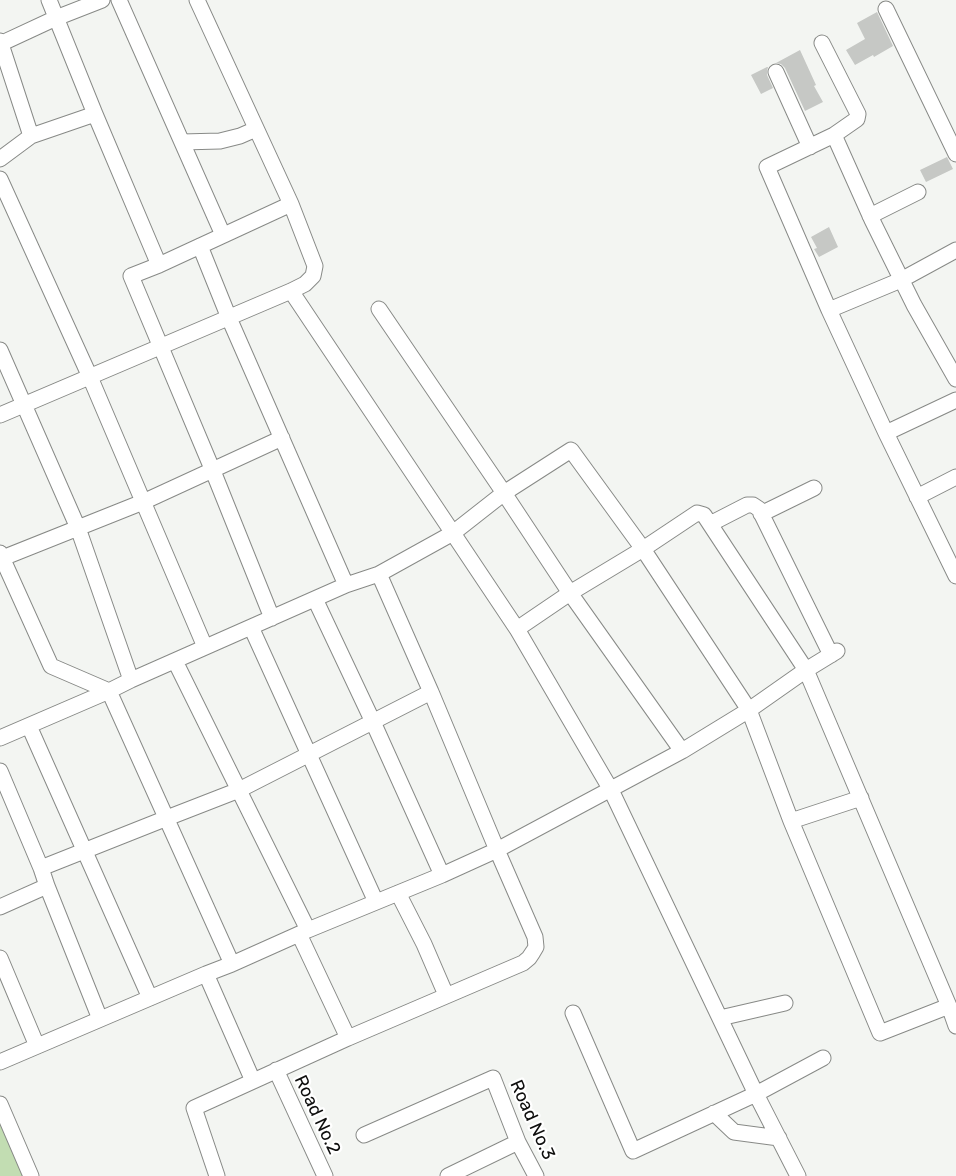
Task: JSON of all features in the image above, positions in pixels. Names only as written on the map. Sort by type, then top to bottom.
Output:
[{"type":"street","points":[[49,0],[94,114],[159,266]]},
{"type":"street","points":[[31,136],[0,43],[102,0]]},
{"type":"street","points":[[119,0],[223,235]]},
{"type":"street","points":[[0,415],[291,291],[305,284],[313,276],[315,266],[291,204],[197,0]]},
{"type":"street","points":[[886,9],[956,154]]},
{"type":"street","points":[[822,44],[858,114],[857,118],[834,134],[767,167],[829,310],[886,434],[955,569]]},
{"type":"street","points":[[776,72],[810,146]]},
{"type":"street","points":[[0,159],[31,136],[94,114]]},
{"type":"street","points":[[182,142],[220,141],[240,136],[256,129]]},
{"type":"street","points":[[834,134],[901,280],[956,380]]},
{"type":"street","points":[[0,179],[90,377],[205,647]]},
{"type":"street","points":[[870,216],[918,192]]},
{"type":"street","points":[[272,618],[131,276],[159,266],[291,204]]},
{"type":"street","points":[[200,246],[229,318],[346,585]]},
{"type":"street","points":[[829,310],[901,280],[956,250]]},
{"type":"street","points":[[291,291],[518,629],[611,790],[756,1094],[798,1176]]},
{"type":"street","points":[[379,309],[570,593],[682,751]]},
{"type":"street","points":[[0,350],[78,528],[131,680]]},
{"type":"street","points":[[886,434],[956,400]]},
{"type":"street","points":[[232,964],[109,691],[51,666],[1,557],[143,502],[282,438]]},
{"type":"street","points":[[0,738],[346,585],[379,574],[453,533],[504,493],[571,450],[643,549],[749,710],[791,821],[880,1032],[949,1006]]},
{"type":"street","points":[[917,497],[956,477]]},
{"type":"street","points":[[761,514],[814,488]]},
{"type":"street","points":[[0,1062],[497,850],[682,751],[749,710],[834,653],[759,509],[753,505],[747,505],[710,524]]},
{"type":"street","points":[[518,629],[570,593],[643,549],[697,513],[704,515],[806,670],[956,1026]]},
{"type":"street","points":[[217,1176],[194,1108],[348,1038],[523,963],[534,952],[536,947],[535,937],[379,574]]},
{"type":"street","points":[[315,599],[442,875]]},
{"type":"street","points":[[251,627],[376,902]]},
{"type":"street","points":[[175,661],[239,790],[348,1038]]},
{"type":"street","points":[[42,868],[239,790],[431,692]]},
{"type":"street","points":[[29,726],[150,998]]},
{"type":"street","points":[[0,771],[42,868],[47,886],[100,1019]]},
{"type":"street","points":[[791,821],[860,798]]},
{"type":"street","points":[[0,908],[47,886]]},
{"type":"street","points":[[398,893],[424,944],[446,995]]},
{"type":"street","points":[[0,958],[37,1046]]},
{"type":"street","points":[[206,974],[253,1081]]},
{"type":"street","points":[[720,1018],[784,1003]]},
{"type":"street","points":[[573,1013],[632,1151],[756,1094],[823,1058]]},
{"type":"street","name":"Road No.2","points":[[276,1070],[325,1176]]},
{"type":"street","name":"Road No.3","points":[[364,1135],[493,1078],[518,1142],[536,1176]]},
{"type":"street","points":[[0,1104],[30,1176]]},
{"type":"street","points":[[714,1113],[734,1132],[779,1138]]},
{"type":"street","points":[[448,1176],[518,1142]]},
{"type":"green space","points":[[0,1106],[27,1176],[0,1176]]},
{"type":"building","points":[[877,12],[893,46],[855,65],[846,50],[865,39],[857,23]]},
{"type":"building","points":[[800,50],[816,85],[814,86],[823,102],[805,111],[785,68],[781,64],[776,63]]},
{"type":"building","points":[[767,67],[767,75],[773,88],[761,94],[751,75]]},
{"type":"building","points":[[947,157],[953,169],[926,182],[920,170]]},
{"type":"building","points":[[829,227],[838,247],[819,257],[814,249],[817,248],[811,237]]}]
